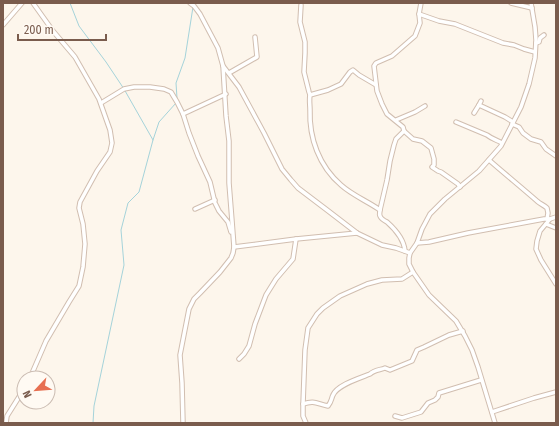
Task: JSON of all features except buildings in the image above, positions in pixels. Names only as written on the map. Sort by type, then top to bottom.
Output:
[{"type":"street","points":[[3,25],[22,3]]},
{"type":"street","points":[[33,370],[46,341],[79,286],[82,276],[85,244],[83,224],[79,208],[80,202],[97,171],[110,152],[112,143],[110,130],[101,103],[75,57],[34,3]]},
{"type":"street","points":[[183,423],[180,356],[189,309],[200,293],[227,264],[233,253],[234,246],[230,199],[229,141],[223,66],[218,48],[210,32],[200,14],[190,3]]},
{"type":"street","points":[[421,3],[420,23],[415,36],[392,56],[374,65],[376,84],[384,109],[391,117],[403,126],[404,131],[413,140],[422,141],[432,148],[434,159],[434,165],[432,167],[458,184],[460,187]]},
{"type":"street","points":[[511,3],[532,8]]},
{"type":"street","points":[[495,423],[472,350],[463,331],[456,321],[429,295],[412,272],[409,264],[409,258],[410,253],[417,242],[430,214],[479,171],[489,160],[502,143],[521,107],[532,69],[536,43],[531,3]]},
{"type":"street","points":[[301,5],[300,22],[305,42],[304,72],[310,95],[309,118],[312,137],[316,149],[332,176],[341,186],[380,210]]},
{"type":"street","points":[[420,14],[439,21],[455,24],[503,43],[535,52]]},
{"type":"street","points":[[536,43],[539,42],[540,38],[544,35]]},
{"type":"street","points":[[229,73],[257,57],[255,36]]},
{"type":"street","points":[[223,66],[239,87],[282,168],[298,188],[357,233],[382,245],[410,253]]},
{"type":"street","points":[[310,95],[328,90],[341,84],[353,70],[376,84]]},
{"type":"street","points":[[101,103],[124,89],[134,87],[150,87],[164,89],[171,92],[183,114],[188,133],[210,182],[218,211],[228,222],[232,233],[234,246]]},
{"type":"street","points":[[183,114],[226,94]]},
{"type":"street","points":[[474,113],[480,103],[505,116],[519,127],[523,133],[531,139],[541,142],[544,147],[556,156]]},
{"type":"street","points":[[396,120],[425,106]]},
{"type":"street","points":[[456,122],[502,143]]},
{"type":"street","points":[[404,131],[396,138],[379,214],[380,217],[395,229],[405,251]]},
{"type":"street","points":[[489,160],[518,186],[547,208],[549,219],[540,231],[536,250],[556,284]]},
{"type":"street","points":[[196,209],[215,200]]},
{"type":"street","points":[[417,242],[429,242],[468,233],[556,217]]},
{"type":"street","points":[[546,224],[556,228]]},
{"type":"street","points":[[234,246],[357,233]]},
{"type":"street","points":[[239,359],[249,346],[255,324],[266,295],[276,279],[293,259],[296,239]]},
{"type":"street","points":[[306,423],[303,416],[303,404],[304,367],[308,328],[323,308],[340,296],[374,281],[402,279],[412,272]]},
{"type":"street","points":[[303,404],[317,402],[328,406],[332,402],[333,394],[341,386],[370,374],[373,371],[385,368],[390,370],[412,361],[417,350],[449,335],[463,331]]},
{"type":"street","points":[[395,416],[402,418],[421,412],[428,403],[438,397],[439,393],[481,380]]},
{"type":"street","points":[[492,412],[556,392]]},
{"type":"street","points":[[6,423],[7,416],[16,402]]},
{"type":"waterway","points":[[70,3],[79,26],[124,89],[153,140],[139,192],[128,203],[121,230],[124,265],[94,406],[93,423]]},
{"type":"waterway","points":[[177,98],[176,83],[185,58],[193,7]]},
{"type":"waterway","points":[[153,140],[159,122],[176,103]]}]
